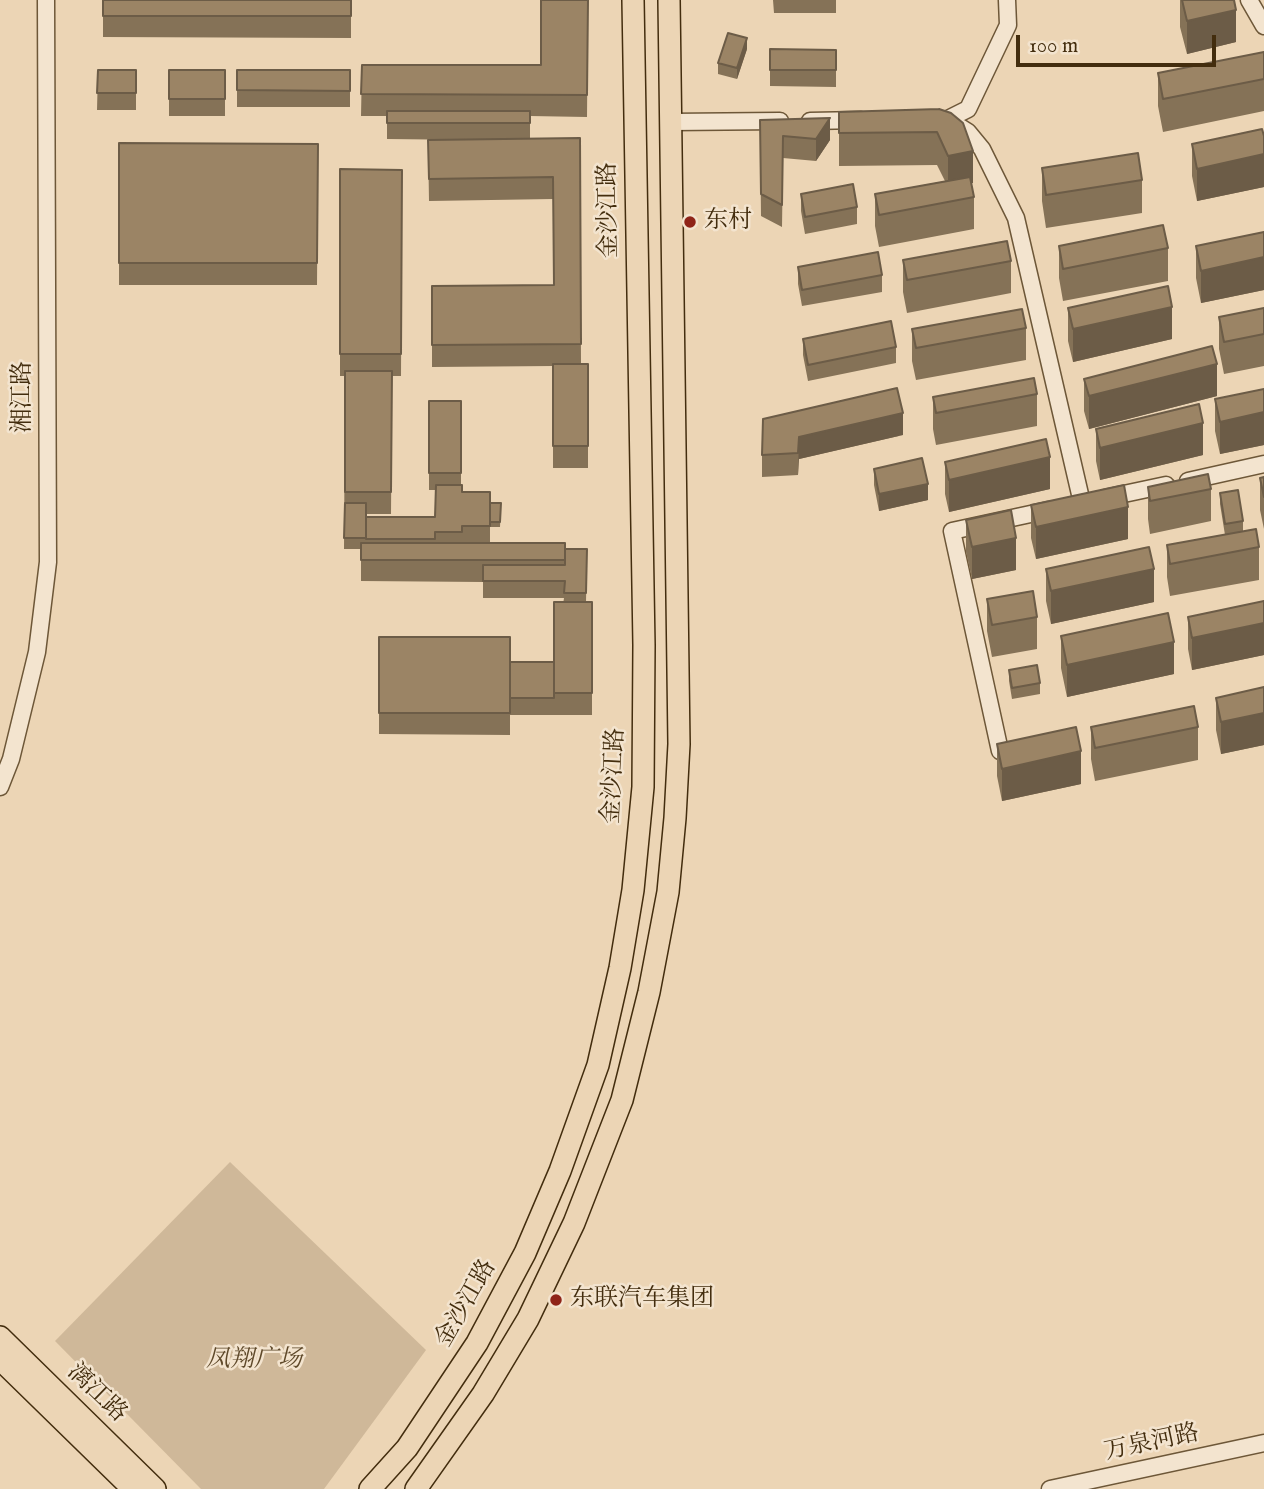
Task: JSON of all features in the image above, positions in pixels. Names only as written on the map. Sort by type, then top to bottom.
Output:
[{"type":"main road","name":"金沙江路","points":[[370,1489],[407,1448],[477,1343],[525,1254],[560,1171],[598,1065],[620,968],[633,890],[643,787],[644,632],[633,0]]},
{"type":"main road","points":[[416,1489],[496,1373],[528,1319],[574,1223],[622,1100],[651,980],[667,892],[679,744],[669,0]]},
{"type":"main road","name":"漓江路","points":[[0,1337],[155,1489]]},
{"type":"main road","name":"漓江路","points":[[0,1359],[133,1489]]},
{"type":"street","name":"湘江路","points":[[0,787],[11,759],[37,652],[48,562],[46,0]]},
{"type":"street","points":[[1007,0],[1007,25],[968,109],[941,119],[968,132],[982,149],[1016,218],[1082,503]]},
{"type":"street","points":[[1249,0],[1264,26]]},
{"type":"street","points":[[671,122],[878,120]]},
{"type":"street","points":[[1000,751],[952,531],[1264,464]]},
{"type":"street","name":"万泉河路","points":[[1050,1489],[1264,1443]]},
{"type":"green space","name":"凤翔广场","points":[[230,1162],[426,1350],[324,1489],[201,1489],[55,1341]]},
{"type":"building","points":[[103,0],[351,0],[351,16],[103,16]]},
{"type":"building","points":[[541,0],[588,0],[587,95],[361,94],[362,65],[541,65]]},
{"type":"building","points":[[1182,0],[1234,0],[1236,10],[1187,21]]},
{"type":"building","points":[[728,33],[747,38],[737,68],[718,63]]},
{"type":"building","points":[[770,49],[836,50],[836,70],[770,70]]},
{"type":"building","points":[[1264,52],[1264,79],[1163,99],[1158,73]]},
{"type":"building","points":[[98,70],[136,70],[136,93],[97,93]]},
{"type":"building","points":[[169,70],[225,70],[225,99],[169,99]]},
{"type":"building","points":[[237,70],[350,70],[350,91],[237,90]]},
{"type":"building","points":[[939,109],[951,113],[963,123],[973,151],[948,156],[937,132],[839,133],[839,112]]},
{"type":"building","points":[[387,111],[530,111],[530,123],[387,123]]},
{"type":"building","points":[[830,118],[816,139],[783,136],[782,205],[761,194],[760,120]]},
{"type":"building","points":[[1262,129],[1264,154],[1197,169],[1192,144]]},
{"type":"building","points":[[580,138],[581,344],[432,345],[432,286],[554,285],[553,177],[429,179],[428,140]]},
{"type":"building","points":[[119,143],[318,144],[317,263],[119,263]]},
{"type":"building","points":[[1138,153],[1142,180],[1046,195],[1042,168]]},
{"type":"building","points":[[340,169],[402,170],[401,354],[340,354]]},
{"type":"building","points":[[970,177],[974,197],[879,215],[875,194]]},
{"type":"building","points":[[853,184],[857,207],[805,217],[801,194]]},
{"type":"building","points":[[1163,225],[1168,248],[1063,269],[1059,246]]},
{"type":"building","points":[[1264,232],[1264,257],[1201,271],[1196,246]]},
{"type":"building","points":[[1007,241],[1011,261],[907,280],[903,260]]},
{"type":"building","points":[[878,252],[882,275],[802,290],[798,267]]},
{"type":"building","points":[[1168,286],[1172,307],[1073,329],[1068,308]]},
{"type":"building","points":[[1264,308],[1264,334],[1224,342],[1219,317]]},
{"type":"building","points":[[1022,309],[1026,328],[916,348],[912,329]]},
{"type":"building","points":[[891,321],[896,347],[808,365],[803,339]]},
{"type":"building","points":[[1212,346],[1217,364],[1089,396],[1084,379]]},
{"type":"building","points":[[553,364],[588,364],[588,446],[553,446]]},
{"type":"building","points":[[345,371],[392,371],[391,492],[345,492]]},
{"type":"building","points":[[1034,378],[1037,394],[936,413],[933,397]]},
{"type":"building","points":[[897,388],[903,413],[799,437],[798,453],[762,455],[763,419]]},
{"type":"building","points":[[1264,389],[1264,412],[1220,422],[1215,399]]},
{"type":"building","points":[[429,401],[461,401],[461,473],[429,473]]},
{"type":"building","points":[[1199,404],[1203,423],[1100,448],[1096,429]]},
{"type":"building","points":[[1046,439],[1050,457],[949,480],[945,462]]},
{"type":"building","points":[[922,458],[928,484],[879,494],[874,469]]},
{"type":"building","points":[[1208,474],[1211,489],[1150,501],[1148,487]]},
{"type":"building","points":[[1264,477],[1264,497],[1260,478]]},
{"type":"building","points":[[436,485],[462,485],[462,492],[490,492],[490,526],[462,526],[462,532],[435,532],[435,539],[366,539],[366,517],[435,517]]},
{"type":"building","points":[[1124,485],[1128,507],[1036,527],[1031,505]]},
{"type":"building","points":[[1238,490],[1243,521],[1225,524],[1220,493]]},
{"type":"building","points":[[345,503],[366,503],[366,538],[344,538]]},
{"type":"building","points":[[490,503],[501,503],[500,522],[490,522]]},
{"type":"building","points":[[1011,510],[1016,538],[972,547],[966,520]]},
{"type":"building","points":[[1256,529],[1259,547],[1170,564],[1167,545]]},
{"type":"building","points":[[361,543],[565,543],[565,560],[361,560]]},
{"type":"building","points":[[1149,547],[1154,569],[1051,591],[1046,569]]},
{"type":"building","points":[[565,549],[587,549],[586,593],[564,593],[565,581],[483,581],[483,565],[565,565]]},
{"type":"building","points":[[1033,591],[1037,617],[992,625],[987,599]]},
{"type":"building","points":[[1264,601],[1264,623],[1192,638],[1188,617]]},
{"type":"building","points":[[554,602],[592,602],[592,693],[554,693]]},
{"type":"building","points":[[1168,613],[1174,642],[1067,665],[1061,636]]},
{"type":"building","points":[[379,637],[510,637],[510,713],[379,713]]},
{"type":"building","points":[[510,662],[554,662],[554,698],[510,698]]},
{"type":"building","points":[[1037,665],[1040,683],[1012,688],[1009,670]]},
{"type":"building","points":[[1264,687],[1264,713],[1221,722],[1216,698]]},
{"type":"building","points":[[1194,706],[1198,727],[1095,748],[1091,727]]},
{"type":"building","points":[[1076,727],[1081,751],[1002,769],[997,744]]},
{"type":"place","name":"东村","points":[[690,222]]},
{"type":"place","name":"东联汽车集团","points":[[556,1300]]}]
